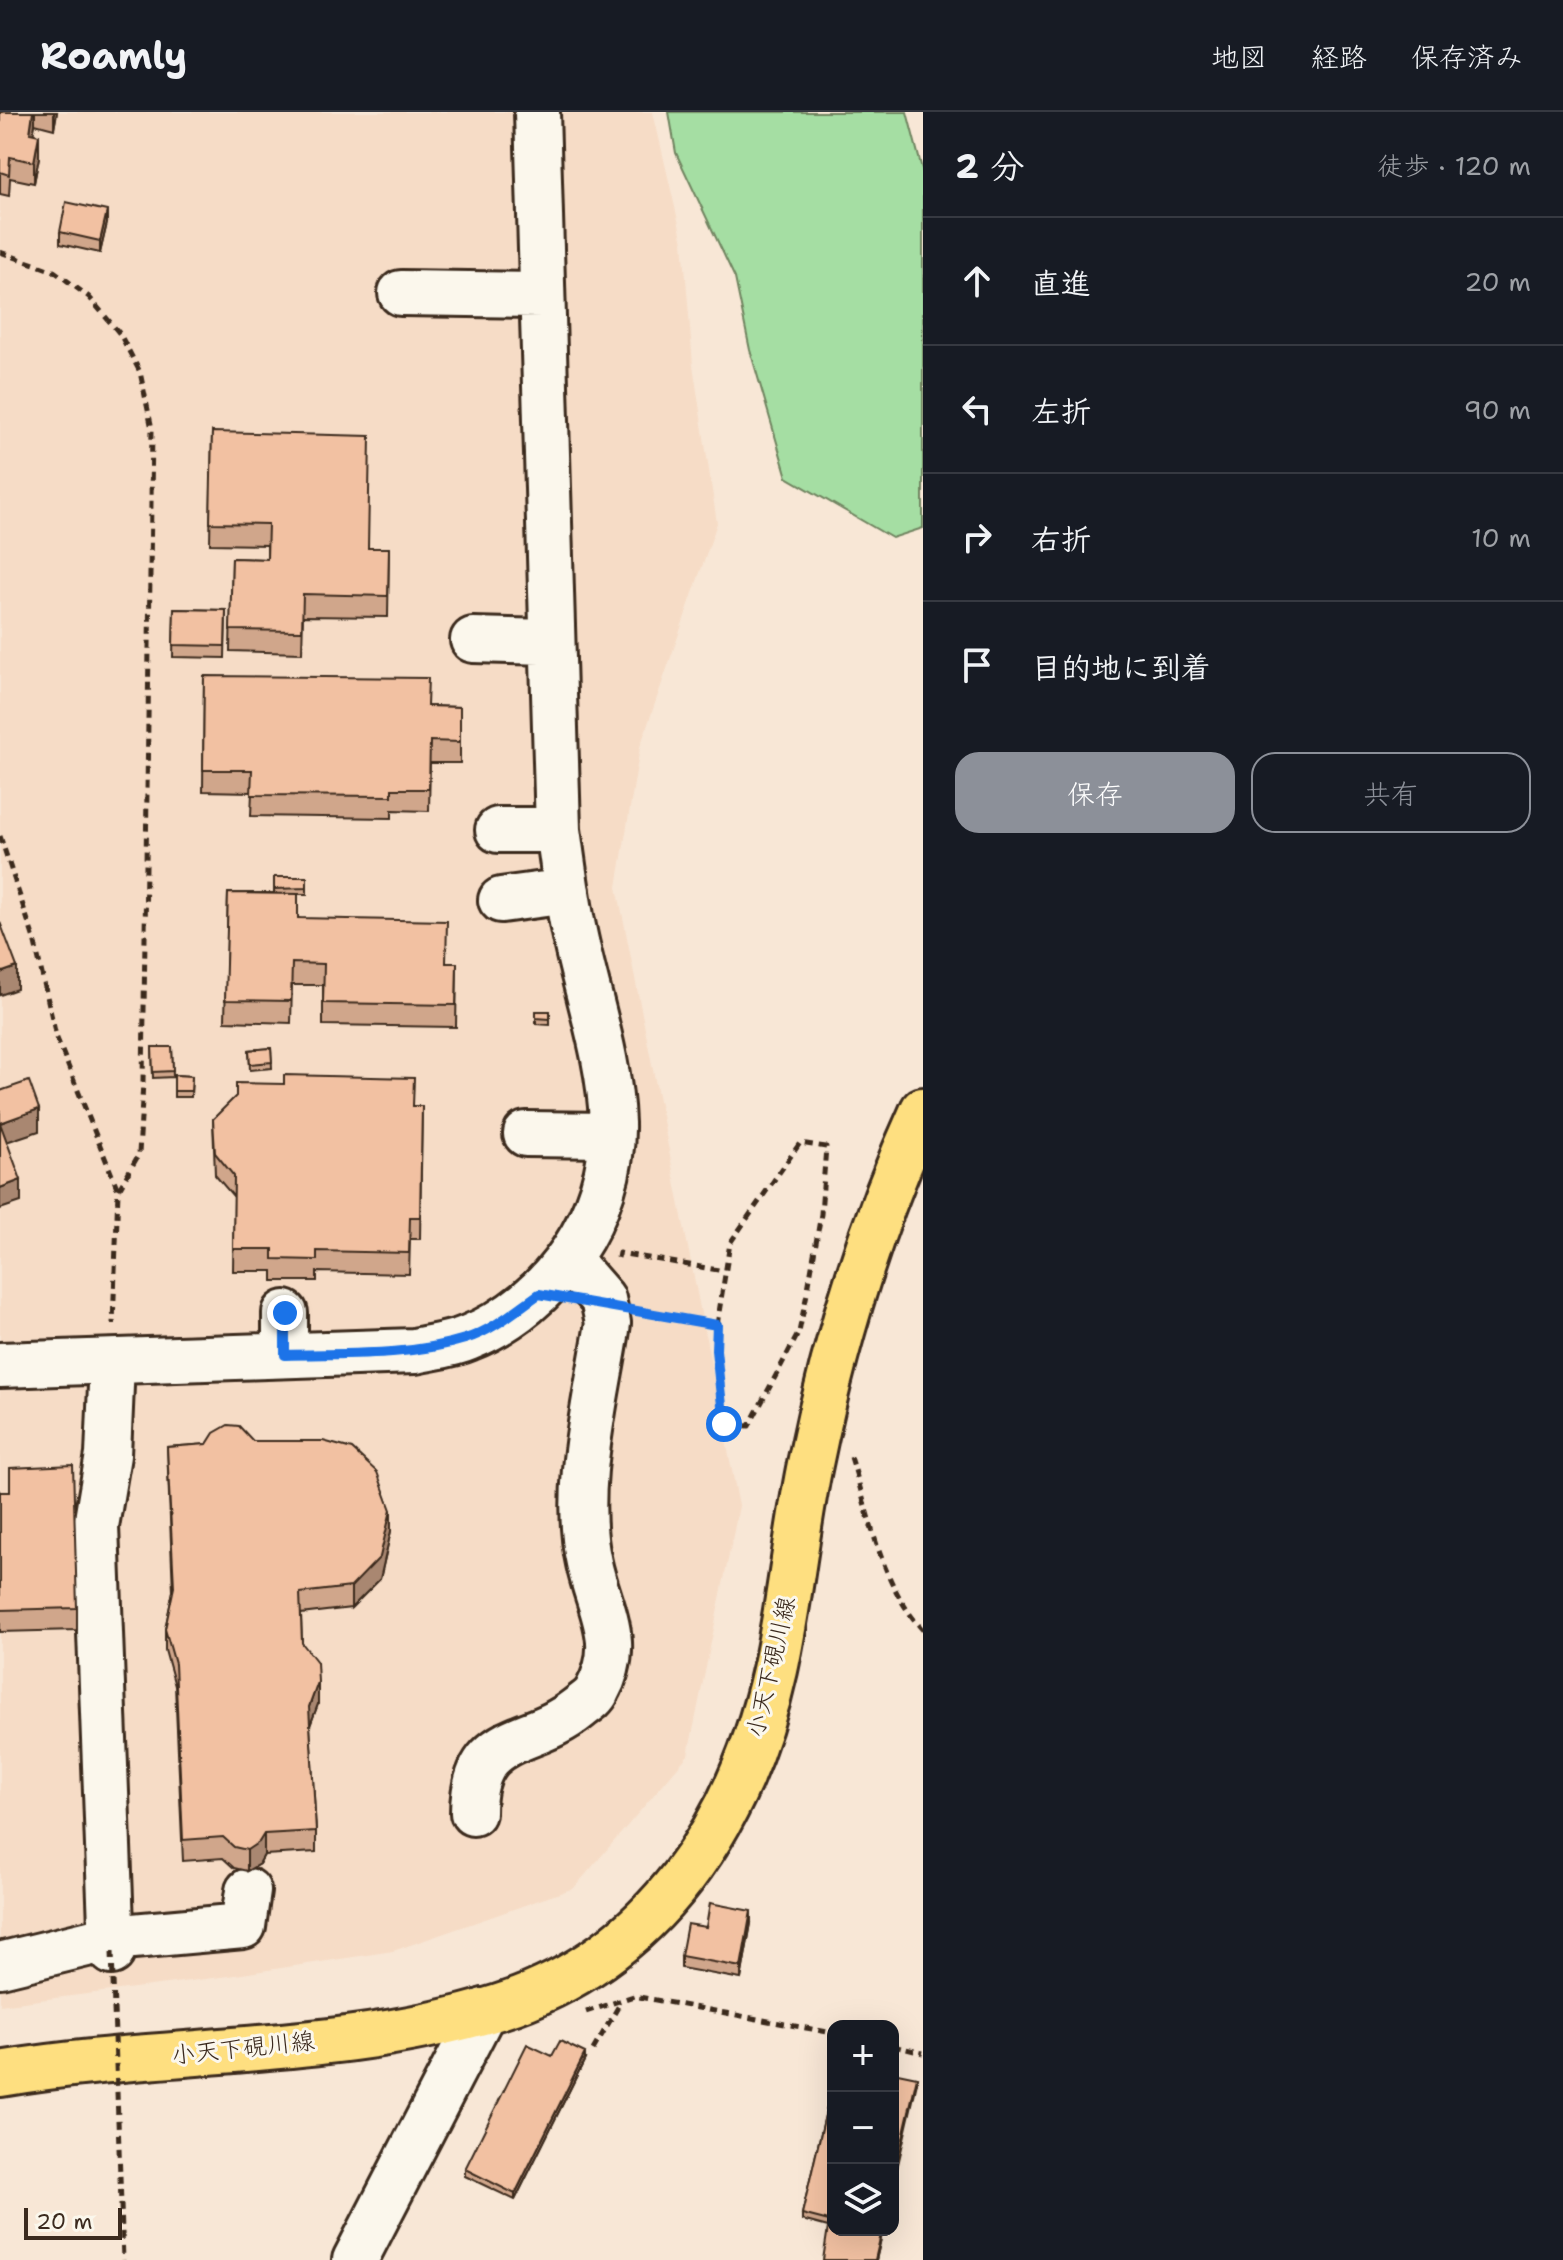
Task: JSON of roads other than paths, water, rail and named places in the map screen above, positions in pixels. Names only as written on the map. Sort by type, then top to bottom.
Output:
[{"type":"main road","name":"小天下硯川線","points":[[0,2074],[416,2028],[484,2011],[557,1985],[629,1938],[691,1871],[727,1809],[757,1738],[775,1670],[810,1464],[851,1296],[889,1183],[923,1110]]},
{"type":"street","points":[[0,1365],[112,1362],[285,1334],[415,1351],[467,1339],[504,1320],[539,1294],[568,1259],[594,1209],[610,1135],[606,1072],[567,891],[558,830],[537,112]]},
{"type":"street","points":[[401,293],[542,295]]},
{"type":"street","points":[[473,640],[551,642]]},
{"type":"street","points":[[498,830],[558,830]]},
{"type":"street","points":[[501,900],[567,891]]},
{"type":"street","points":[[526,1134],[610,1135]]},
{"type":"street","points":[[473,1813],[473,1784],[489,1755],[574,1712],[596,1693],[610,1653],[608,1617],[589,1564],[581,1507],[608,1323],[603,1299],[568,1259]]},
{"type":"street","points":[[112,1362],[108,1455],[96,1526],[112,1945]]},
{"type":"street","points":[[0,1965],[243,1926],[248,1891]]},
{"type":"street","points":[[355,2260],[484,2011]]}]
